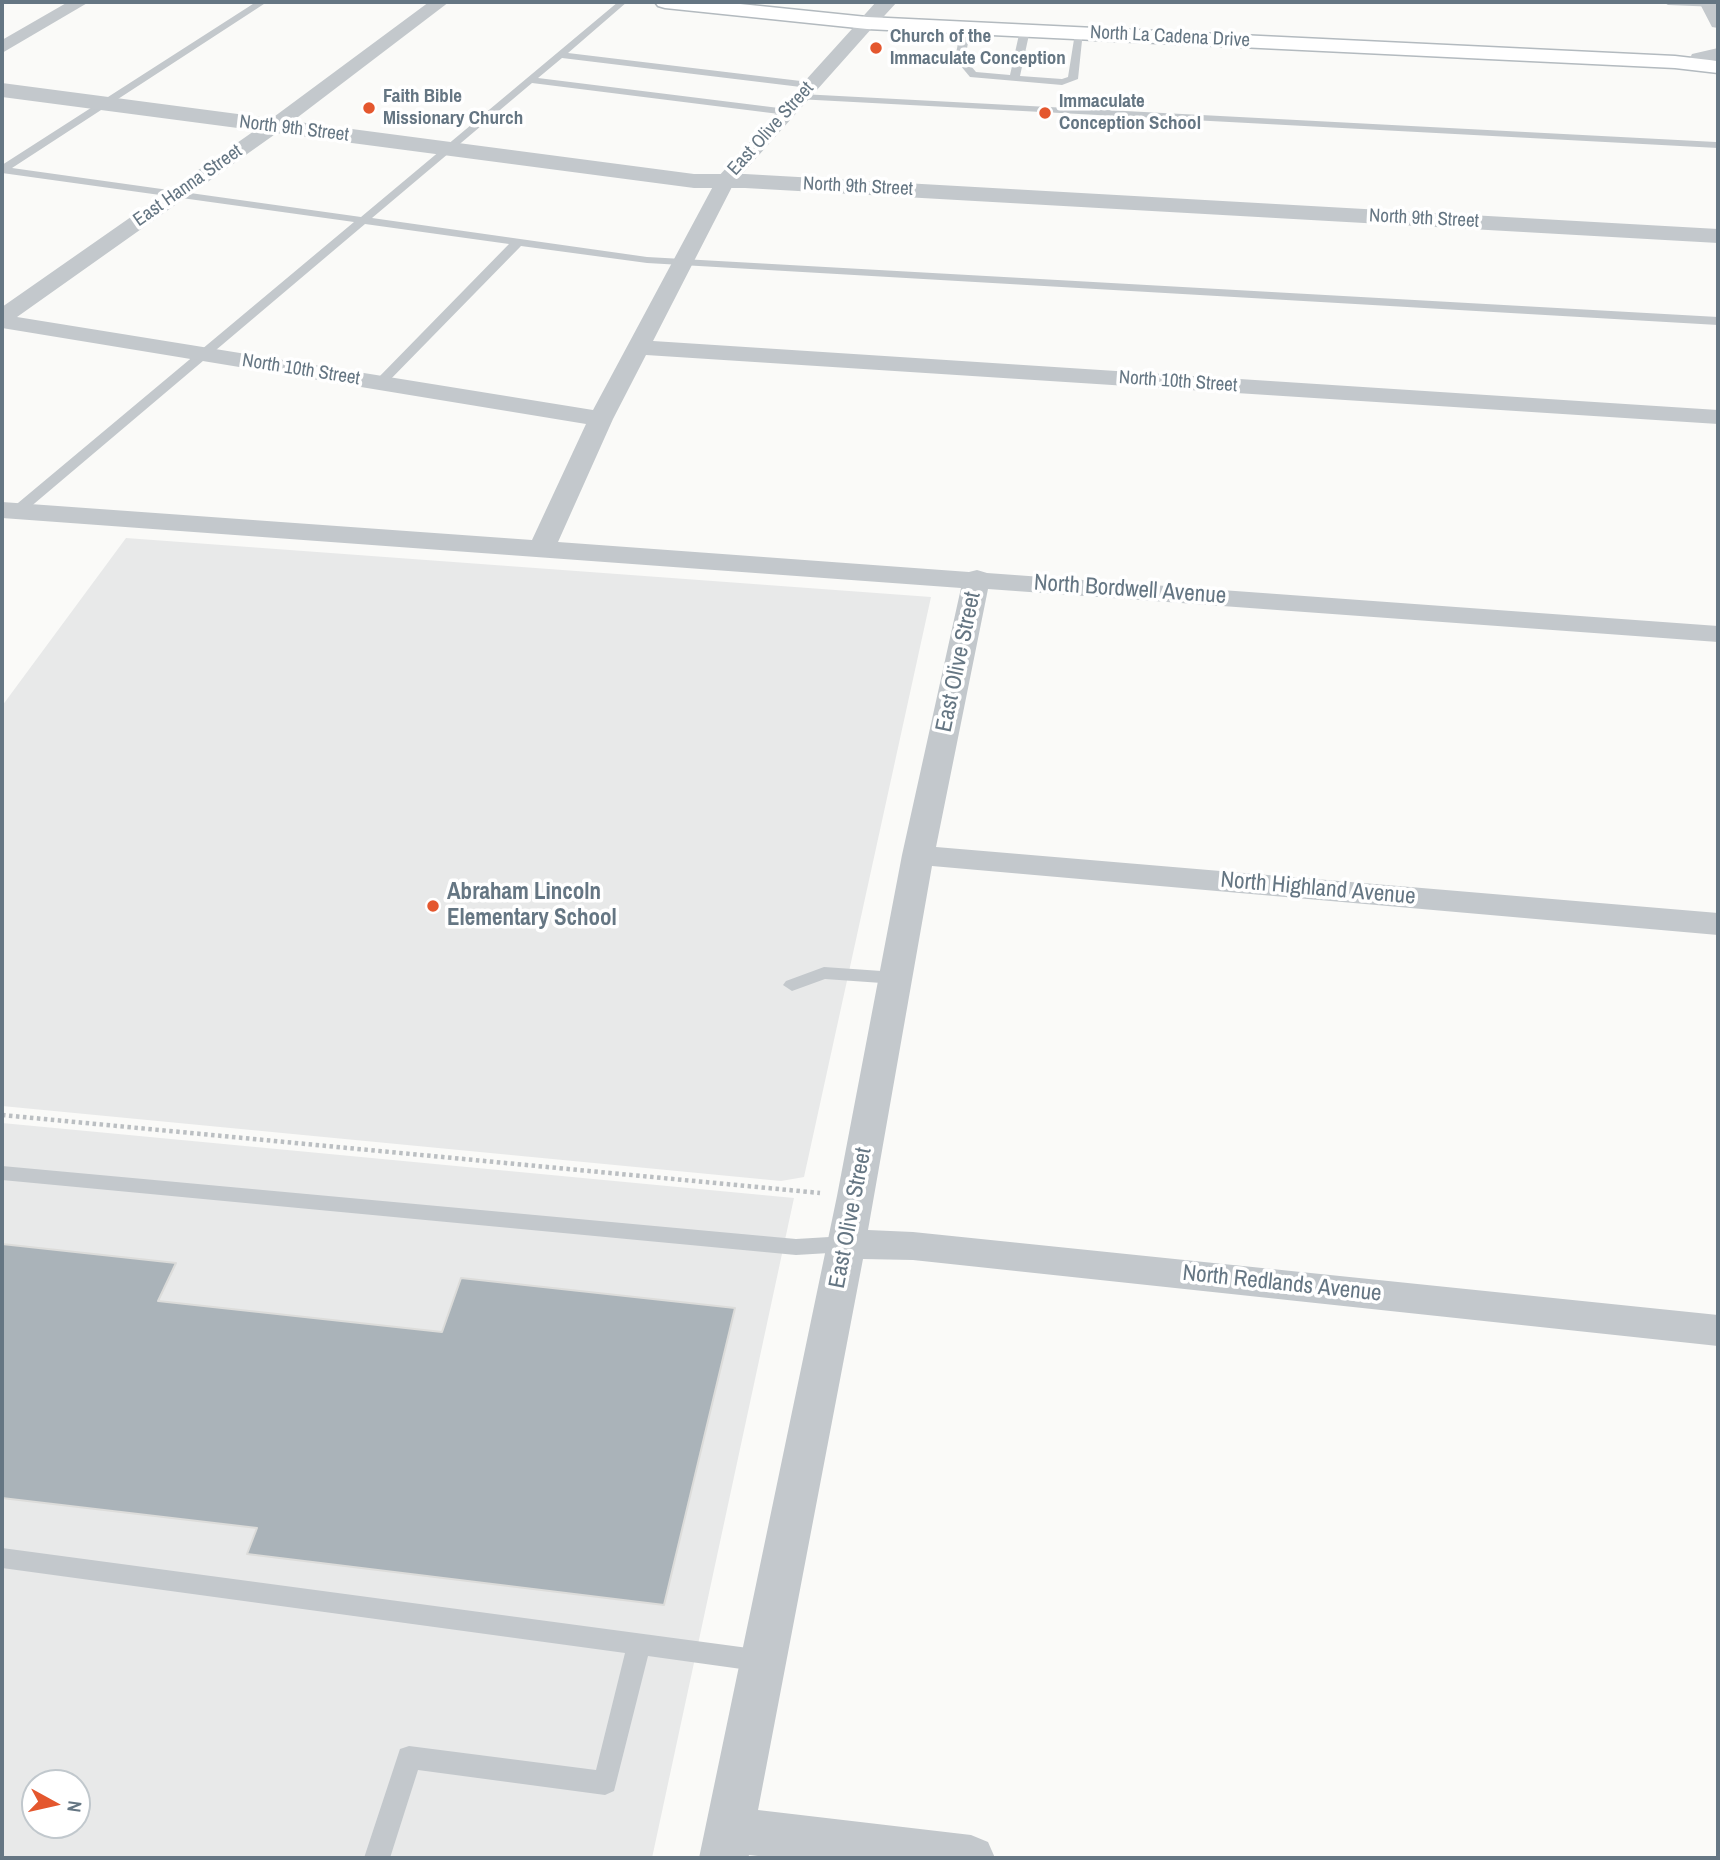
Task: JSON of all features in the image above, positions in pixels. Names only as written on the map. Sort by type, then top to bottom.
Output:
[{"type":"main road","name":"North La Cadena Drive","points":[[665,2],[867,23],[1675,62],[1713,60]]},
{"type":"main road","points":[[1606,58],[1718,79]]},
{"type":"street","points":[[2,48],[80,2]]},
{"type":"street","name":"East Hanna Street","points":[[2,319],[274,126],[440,2]]},
{"type":"street","points":[[867,23],[887,2]]},
{"type":"street","points":[[1712,3],[1718,23]]},
{"type":"street","name":"East Olive Street","points":[[542,548],[601,419],[724,181],[867,23]]},
{"type":"street","name":"North 9th Street","points":[[2,90],[694,181],[1718,236]]},
{"type":"street","name":"North 10th Street","points":[[2,319],[601,419]]},
{"type":"street","name":"North 10th Street","points":[[638,347],[1718,417]]},
{"type":"street","name":"North Bordwell Avenue","points":[[9,511],[1718,634]]},
{"type":"street","name":"East Olive Street","points":[[727,1844],[856,1196],[918,855],[977,579]]},
{"type":"street","name":"North Highland Avenue","points":[[918,855],[1718,924]]},
{"type":"street","name":"North Redlands Avenue","points":[[846,1244],[914,1246],[1718,1330]]},
{"type":"street","points":[[727,1844],[971,1858]]},
{"type":"lane","points":[[262,2],[2,170],[647,260],[1718,321]]},
{"type":"lane","points":[[9,511],[204,354],[623,2]]},
{"type":"lane","points":[[1668,2],[1712,3]]},
{"type":"lane","points":[[966,27],[960,59],[973,75],[1062,82],[1073,79],[1080,33]]},
{"type":"lane","points":[[1014,79],[1026,30]]},
{"type":"lane","points":[[560,55],[799,98]]},
{"type":"lane","points":[[529,80],[799,98],[1716,145]]},
{"type":"lane","points":[[380,383],[518,242]]},
{"type":"lane","points":[[792,985],[824,973],[896,978]]},
{"type":"lane","points":[[2,1173],[796,1247],[846,1244]]},
{"type":"lane","points":[[2,1558],[763,1661]]},
{"type":"lane","points":[[377,1858],[409,1757],[605,1783],[639,1644]]},
{"type":"path","points":[[2,1115],[856,1196]]},
{"type":"shaded area","name":"Abraham Lincoln Elementary School","points":[[126,538],[931,597],[804,1177],[781,1181],[2,1106],[2,706]]},
{"type":"shaded area","points":[[2,1123],[794,1198],[652,1858],[2,1858]]},
{"type":"building","points":[[2,1244],[176,1263],[158,1301],[442,1332],[461,1278],[735,1308],[664,1605],[247,1554],[257,1528],[2,1498]]},
{"type":"place","name":"Church of the Immaculate Conception","points":[[876,48]]},
{"type":"place","name":"Faith Bible Missionary Church","points":[[369,108]]},
{"type":"place","name":"Immaculate Conception School","points":[[1045,113]]},
{"type":"place","name":"Abraham Lincoln Elementary School","points":[[433,906]]}]
